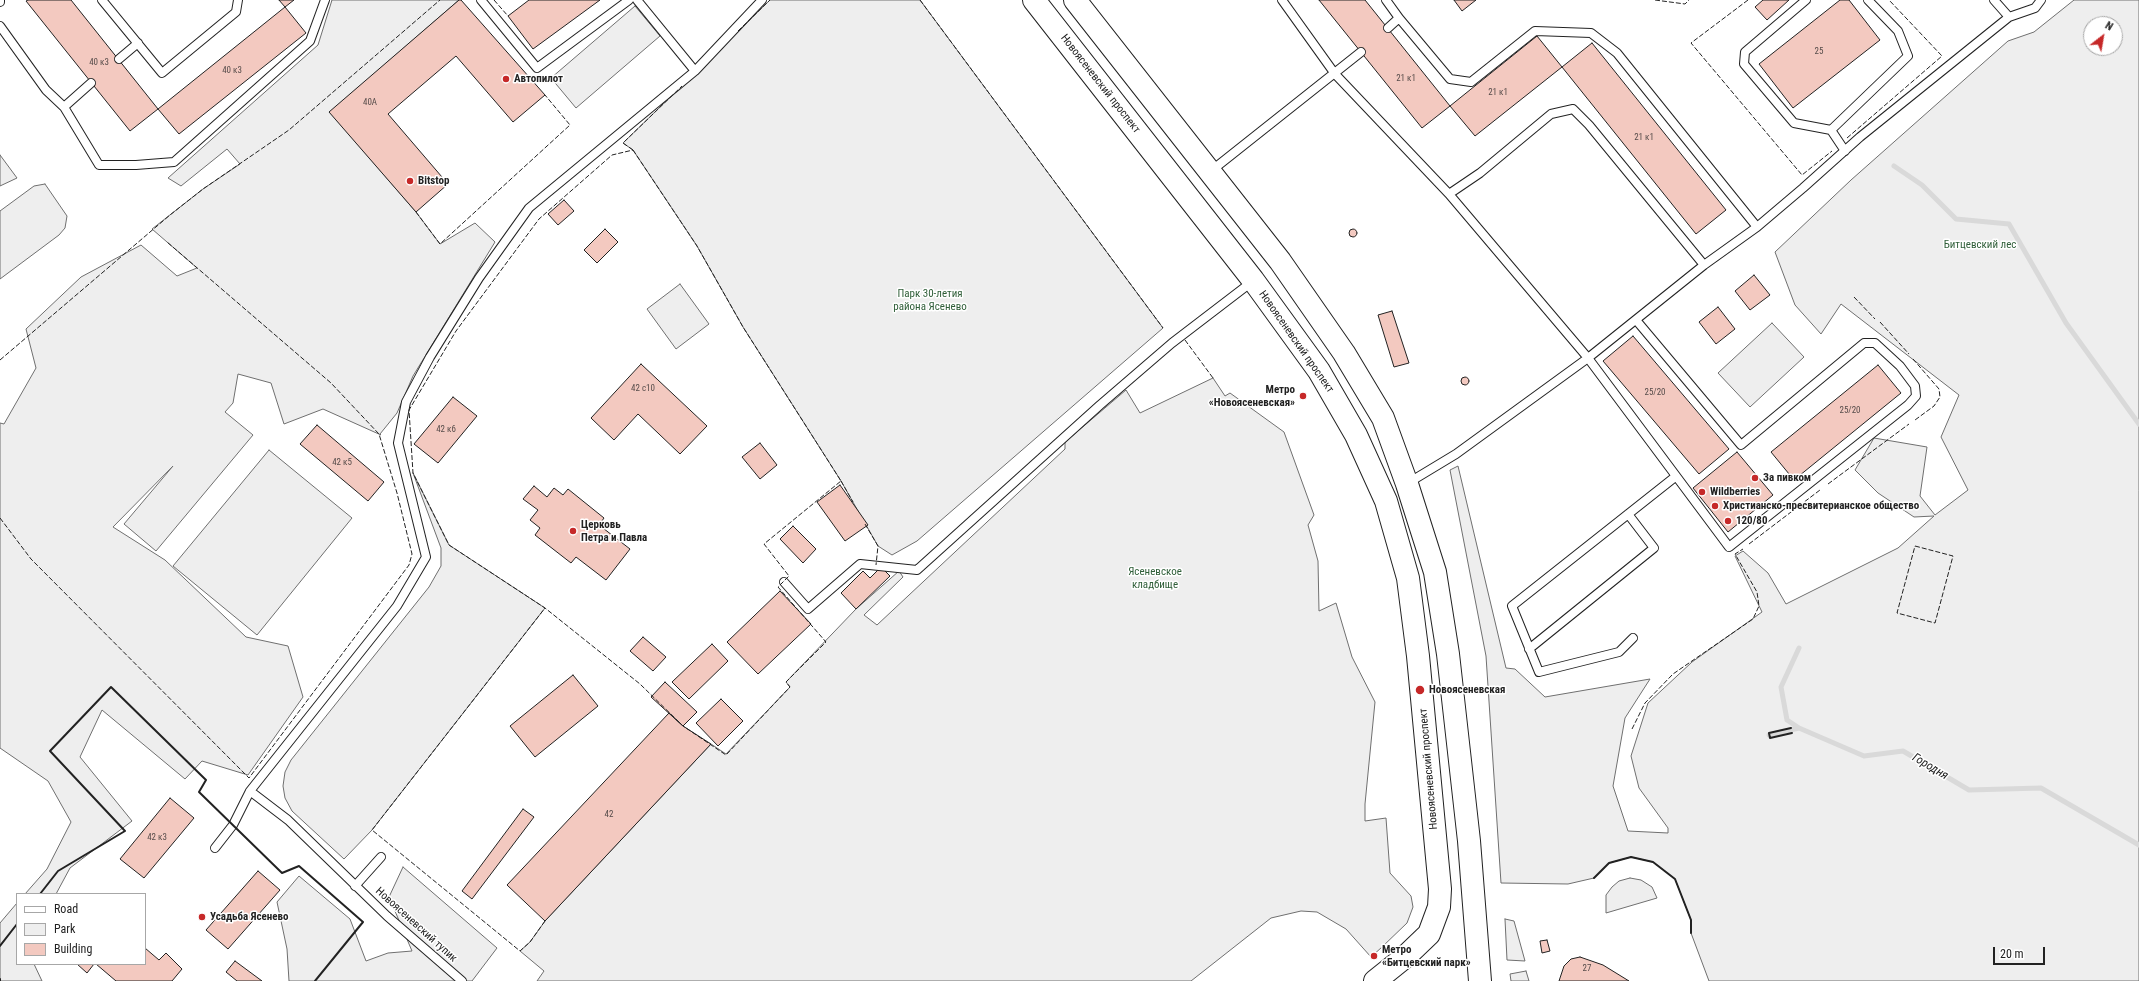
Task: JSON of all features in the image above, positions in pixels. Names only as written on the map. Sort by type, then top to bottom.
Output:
[{"type":"street","name":"Новоясеневский проспект","points":[[1034,0],[1253,280],[1319,371],[1356,435],[1386,501],[1408,578],[1426,729],[1440,889],[1439,907],[1429,934],[1375,981]]},
{"type":"street","points":[[1075,0],[1211,171],[1280,261],[1344,353],[1383,418],[1407,484],[1435,572],[1448,654],[1469,841],[1480,981]]},
{"type":"lane","points":[[102,0],[162,73],[236,12],[238,0]]},
{"type":"lane","points":[[0,26],[46,90],[64,107],[99,165],[136,165],[174,162],[310,41],[325,0]]},
{"type":"lane","points":[[481,0],[537,68],[629,0]]},
{"type":"lane","points":[[637,0],[695,71]]},
{"type":"lane","points":[[215,848],[233,825],[250,791],[397,606],[426,558],[398,443],[406,402],[430,357],[479,278],[529,208],[695,71],[762,0]]},
{"type":"lane","points":[[1282,0],[1336,74],[1449,194],[1588,358],[1675,477],[1729,547],[1908,405],[1916,396],[1915,386],[1900,366],[1875,343],[1864,343],[1741,445],[1636,320]]},
{"type":"lane","points":[[1386,0],[1450,79],[1471,82],[1535,31],[1591,33],[1617,53],[1757,227]]},
{"type":"lane","points":[[1806,0],[1745,52],[1744,64],[1794,123],[1831,130],[1845,151]]},
{"type":"lane","points":[[1831,130],[1908,56],[1898,31],[1868,0]]},
{"type":"lane","points":[[1994,0],[2009,17]]},
{"type":"lane","points":[[1407,484],[1456,454],[1588,358],[1704,265],[1757,227],[1845,151],[2009,17],[2035,8],[2041,0]]},
{"type":"lane","points":[[1388,28],[1400,18]]},
{"type":"lane","points":[[119,59],[138,43]]},
{"type":"lane","points":[[1211,171],[1336,74],[1361,52]]},
{"type":"lane","points":[[64,107],[92,83]]},
{"type":"lane","points":[[1449,194],[1480,173],[1551,114],[1573,109],[1589,125],[1704,265]]},
{"type":"lane","points":[[784,582],[808,609],[860,564],[917,570],[1100,405],[1183,334],[1253,280]]},
{"type":"lane","points":[[1633,638],[1619,652],[1539,672],[1512,606],[1675,477]]},
{"type":"lane","points":[[1529,648],[1654,548],[1628,514]]},
{"type":"lane","name":"Новоясеневский тупик","points":[[250,791],[288,820],[355,886],[462,981]]},
{"type":"lane","points":[[355,886],[381,856]]},
{"type":"green space","points":[[332,0],[459,0],[330,112],[416,212],[440,244],[475,223],[495,242],[413,376],[397,413],[380,434],[381,435],[323,409],[284,424],[271,383],[238,374],[233,403],[225,412],[253,435],[156,551],[124,524],[173,466],[113,527],[165,560],[246,637],[288,646],[303,697],[248,775],[202,761],[185,779],[102,710],[80,757],[132,821],[70,868],[57,893],[26,893],[47,869],[71,822],[48,781],[0,748],[0,423],[4,424],[36,368],[26,329],[81,277],[141,245],[177,276],[197,268],[152,229],[203,189],[240,164],[227,149],[181,186],[168,178],[318,45]]},
{"type":"green space","name":"Парк 30-летия района Ясенево","points":[[770,0],[920,0],[1163,328],[917,541],[892,555],[878,546],[841,481],[743,327],[697,246],[633,150],[623,143]]},
{"type":"green space","name":"Битцевский лес","points":[[2074,0],[2139,0],[2139,981],[1709,981],[1691,933],[1691,920],[1675,879],[1653,862],[1631,857],[1609,863],[1594,878],[1568,884],[1501,883],[1486,656],[1450,470],[1458,466],[1506,668],[1515,669],[1545,697],[1650,679],[1625,718],[1613,786],[1628,831],[1668,833],[1668,828],[1639,788],[1631,756],[1648,703],[1692,662],[1762,612],[1735,556],[1743,551],[1768,573],[1786,604],[1898,548],[1934,516],[1914,517],[1878,493],[1855,470],[1874,438],[1927,447],[1920,496],[1935,515],[1968,490],[1941,437],[1959,395],[1841,304],[1821,334],[1795,305],[1775,252],[1851,180],[2008,41],[2034,32]]},
{"type":"green space","points":[[635,6],[660,36],[576,108],[551,78]]},
{"type":"green space","points":[[0,155],[17,178],[0,186]]},
{"type":"green space","points":[[45,184],[67,216],[65,228],[59,235],[0,279],[0,211],[34,186]]},
{"type":"green space","points":[[680,284],[709,324],[676,349],[647,309]]},
{"type":"green space","points":[[1772,323],[1804,357],[1750,407],[1718,373]]},
{"type":"green space","name":"Ясеневское кладбище","points":[[1213,378],[1225,396],[1230,393],[1284,432],[1314,515],[1308,525],[1318,561],[1319,611],[1336,603],[1352,657],[1375,702],[1365,804],[1365,821],[1386,818],[1390,873],[1411,896],[1413,907],[1407,923],[1371,957],[1346,929],[1317,912],[1301,911],[1271,918],[1191,981],[537,981],[544,971],[520,951],[530,942],[545,921],[711,744],[726,754],[790,687],[786,682],[856,609],[899,571],[903,577],[864,615],[877,625],[1065,449],[1065,442],[1126,390],[1140,413]]},
{"type":"green space","points":[[269,450],[352,518],[257,635],[173,566]]},
{"type":"green space","points":[[413,473],[449,545],[545,608],[372,830],[344,859],[292,811],[285,798],[283,786],[285,772],[291,760],[429,587],[441,566],[441,548]]},
{"type":"green space","points":[[403,867],[497,948],[472,981],[289,981],[287,949],[277,902],[299,876],[350,919],[366,961],[388,953],[412,951],[389,897]]},
{"type":"green space","points":[[1630,878],[1641,880],[1652,887],[1657,898],[1606,913],[1606,895],[1619,881]]},
{"type":"green space","points":[[16,904],[16,965],[34,965],[42,981],[0,981],[0,923]]},
{"type":"green space","points":[[1505,919],[1514,921],[1525,961],[1507,960]]},
{"type":"green space","points":[[1526,971],[1529,981],[1511,981],[1510,974]]},
{"type":"building","points":[[71,0],[158,109],[130,131],[26,1]]},
{"type":"building","points":[[279,0],[294,0],[285,7]]},
{"type":"building","points":[[459,0],[461,0],[545,95],[513,122],[456,56],[388,114],[448,184],[416,212],[329,112]]},
{"type":"building","points":[[529,0],[600,0],[533,49],[508,16]]},
{"type":"building","points":[[1319,0],[1365,0],[1450,106],[1422,128]]},
{"type":"building","points":[[1454,0],[1476,0],[1462,11]]},
{"type":"building","points":[[1763,0],[1789,0],[1767,20],[1755,7]]},
{"type":"building","points":[[1840,0],[1849,0],[1880,40],[1793,108],[1759,64]]},
{"type":"building","points":[[285,7],[306,33],[179,134],[158,109]]},
{"type":"building","points":[[1537,36],[1562,67],[1475,136],[1450,106]]},
{"type":"building","points":[[1592,43],[1726,210],[1696,234],[1562,67]]},
{"type":"building","points":[[564,200],[574,211],[558,225],[548,214]]},
{"type":"building","points":[[605,229],[618,242],[597,263],[584,250]]},
{"type":"building","points":[[1351,229],[1355,229],[1357,233],[1355,237],[1351,237],[1349,235],[1349,231]]},
{"type":"building","points":[[1754,275],[1770,295],[1750,310],[1735,291]]},
{"type":"building","points":[[1718,307],[1735,329],[1716,344],[1699,322]]},
{"type":"building","points":[[1392,311],[1409,363],[1394,367],[1378,315]]},
{"type":"building","points":[[1633,336],[1729,449],[1699,474],[1603,361]]},
{"type":"building","points":[[641,364],[707,426],[680,454],[638,414],[614,440],[591,418]]},
{"type":"building","points":[[1878,365],[1901,393],[1794,480],[1771,452]]},
{"type":"building","points":[[1465,377],[1468,378],[1468,384],[1465,385],[1462,384],[1461,381],[1462,378]]},
{"type":"building","points":[[453,397],[477,416],[438,463],[414,444]]},
{"type":"building","points":[[317,425],[384,482],[368,501],[300,444]]},
{"type":"building","points":[[760,443],[777,465],[760,479],[742,457]]},
{"type":"building","points":[[1737,452],[1773,495],[1728,532],[1693,488]]},
{"type":"building","points":[[840,485],[868,525],[845,541],[817,502]]},
{"type":"building","name":"Церковь Петра и Павла","points":[[534,486],[547,497],[554,488],[563,495],[568,489],[604,518],[599,525],[630,549],[606,580],[576,557],[571,563],[535,535],[540,528],[530,520],[538,510],[523,499]]},
{"type":"building","points":[[793,526],[816,549],[803,563],[780,539]]},
{"type":"building","points":[[881,567],[890,576],[856,609],[841,593],[863,571],[870,578]]},
{"type":"building","points":[[780,591],[811,624],[758,674],[727,642]]},
{"type":"building","points":[[643,637],[666,657],[653,671],[630,651]]},
{"type":"building","points":[[712,644],[728,661],[689,699],[672,682]]},
{"type":"building","points":[[573,675],[598,706],[535,757],[510,726]]},
{"type":"building","points":[[665,682],[697,712],[683,726],[651,697]]},
{"type":"building","points":[[721,699],[743,721],[718,746],[696,723]]},
{"type":"building","points":[[669,713],[683,726],[711,744],[545,921],[507,885]]},
{"type":"building","points":[[170,798],[194,818],[144,878],[120,859]]},
{"type":"building","points":[[523,809],[534,817],[472,899],[462,891]]},
{"type":"building","points":[[258,871],[280,890],[228,949],[206,930]]},
{"type":"building","points":[[1547,940],[1550,951],[1542,953],[1540,941]]},
{"type":"building","points":[[146,949],[159,960],[166,953],[182,969],[172,981],[116,981],[97,965],[146,965]]},
{"type":"building","points":[[1580,957],[1603,965],[1629,981],[1559,981],[1564,966],[1571,959]]},
{"type":"building","points":[[235,961],[262,981],[237,981],[226,972]]},
{"type":"building","points":[[78,965],[93,965],[87,973]]},
{"type":"waterway","points":[[1894,166],[1922,185],[1956,219],[2009,224],[2066,323],[2139,424]]},
{"type":"waterway","name":"Городня","points":[[1799,648],[1781,687],[1787,720],[1799,728],[1864,756],[1903,751],[1969,790],[2041,788],[2139,845]]},
{"type":"waterway","points":[[1769,735],[1799,728]]},
{"type":"fence","points":[[0,360],[170,215],[203,189],[289,130],[440,0]]},
{"type":"fence","points":[[494,0],[508,16]]},
{"type":"fence","points":[[738,31],[770,0]]},
{"type":"fence","points":[[920,0],[1163,328]]},
{"type":"fence","points":[[1655,0],[1685,4],[1689,0]]},
{"type":"fence","points":[[1748,0],[1691,43],[1802,175],[1832,151]]},
{"type":"fence","points":[[1847,138],[1942,56],[1889,0]]},
{"type":"fence","points":[[633,150],[623,143],[682,86]]},
{"type":"fence","points":[[416,212],[440,244],[570,125],[545,95]]},
{"type":"fence","points":[[633,150],[697,246],[743,327],[841,481],[764,544],[789,576],[778,587],[826,642],[786,682],[790,687],[726,755],[683,726],[640,684],[545,608],[449,545],[413,473],[409,410],[456,331],[539,219],[612,155],[633,150]]},
{"type":"fence","points":[[0,518],[31,559],[249,778],[409,565],[412,554],[397,493],[379,434],[331,383],[167,242]]},
{"type":"fence","points":[[1854,297],[1875,319]]},
{"type":"fence","points":[[1880,322],[1909,354]]},
{"type":"fence","points":[[1185,340],[1213,378]]},
{"type":"fence","points":[[1913,359],[1939,389],[1940,397],[1934,406],[1915,420]]},
{"type":"fence","points":[[1828,484],[1909,424]]},
{"type":"fence","points":[[841,481],[853,502]]},
{"type":"fence","points":[[1749,544],[1820,490]]},
{"type":"fence","points":[[865,524],[878,546],[876,565]]},
{"type":"fence","points":[[1915,546],[1953,556],[1935,623],[1897,613],[1915,546]]},
{"type":"fence","points":[[1632,729],[1645,703],[1673,674],[1753,619],[1759,606],[1757,592],[1735,554],[1743,549]]},
{"type":"fence","points":[[545,608],[372,830],[520,951],[530,942],[545,921]]},
{"type":"wall","points":[[41,893],[58,871],[125,831],[50,751],[111,687],[206,780],[199,792],[282,873],[299,866],[363,922],[315,981]]},
{"type":"wall","points":[[1791,728],[1769,733],[1770,738],[1792,733]]},
{"type":"wall","points":[[1594,878],[1609,863],[1631,857],[1653,862],[1675,879],[1691,920],[1691,933]]},
{"type":"wall","points":[[0,946],[16,925]]},
{"type":"place","name":"Автопилот","points":[[506,79]]},
{"type":"place","name":"Bitstop","points":[[410,181]]},
{"type":"place","name":"Метро «Новоясеневская»","points":[[1303,396]]},
{"type":"place","name":"За пивком","points":[[1755,478]]},
{"type":"place","name":"Wildberries","points":[[1702,492]]},
{"type":"place","name":"Христианско-пресвитерианское общество","points":[[1715,506]]},
{"type":"place","name":"120/80","points":[[1728,521]]},
{"type":"place","name":"Церковь Петра и Павла","points":[[573,531]]},
{"type":"place","name":"Новоясеневская","points":[[1420,690]]},
{"type":"place","name":"Усадьба Ясенево","points":[[202,917]]},
{"type":"place","name":"Метро «Битцевский парк»","points":[[1374,956]]}]
